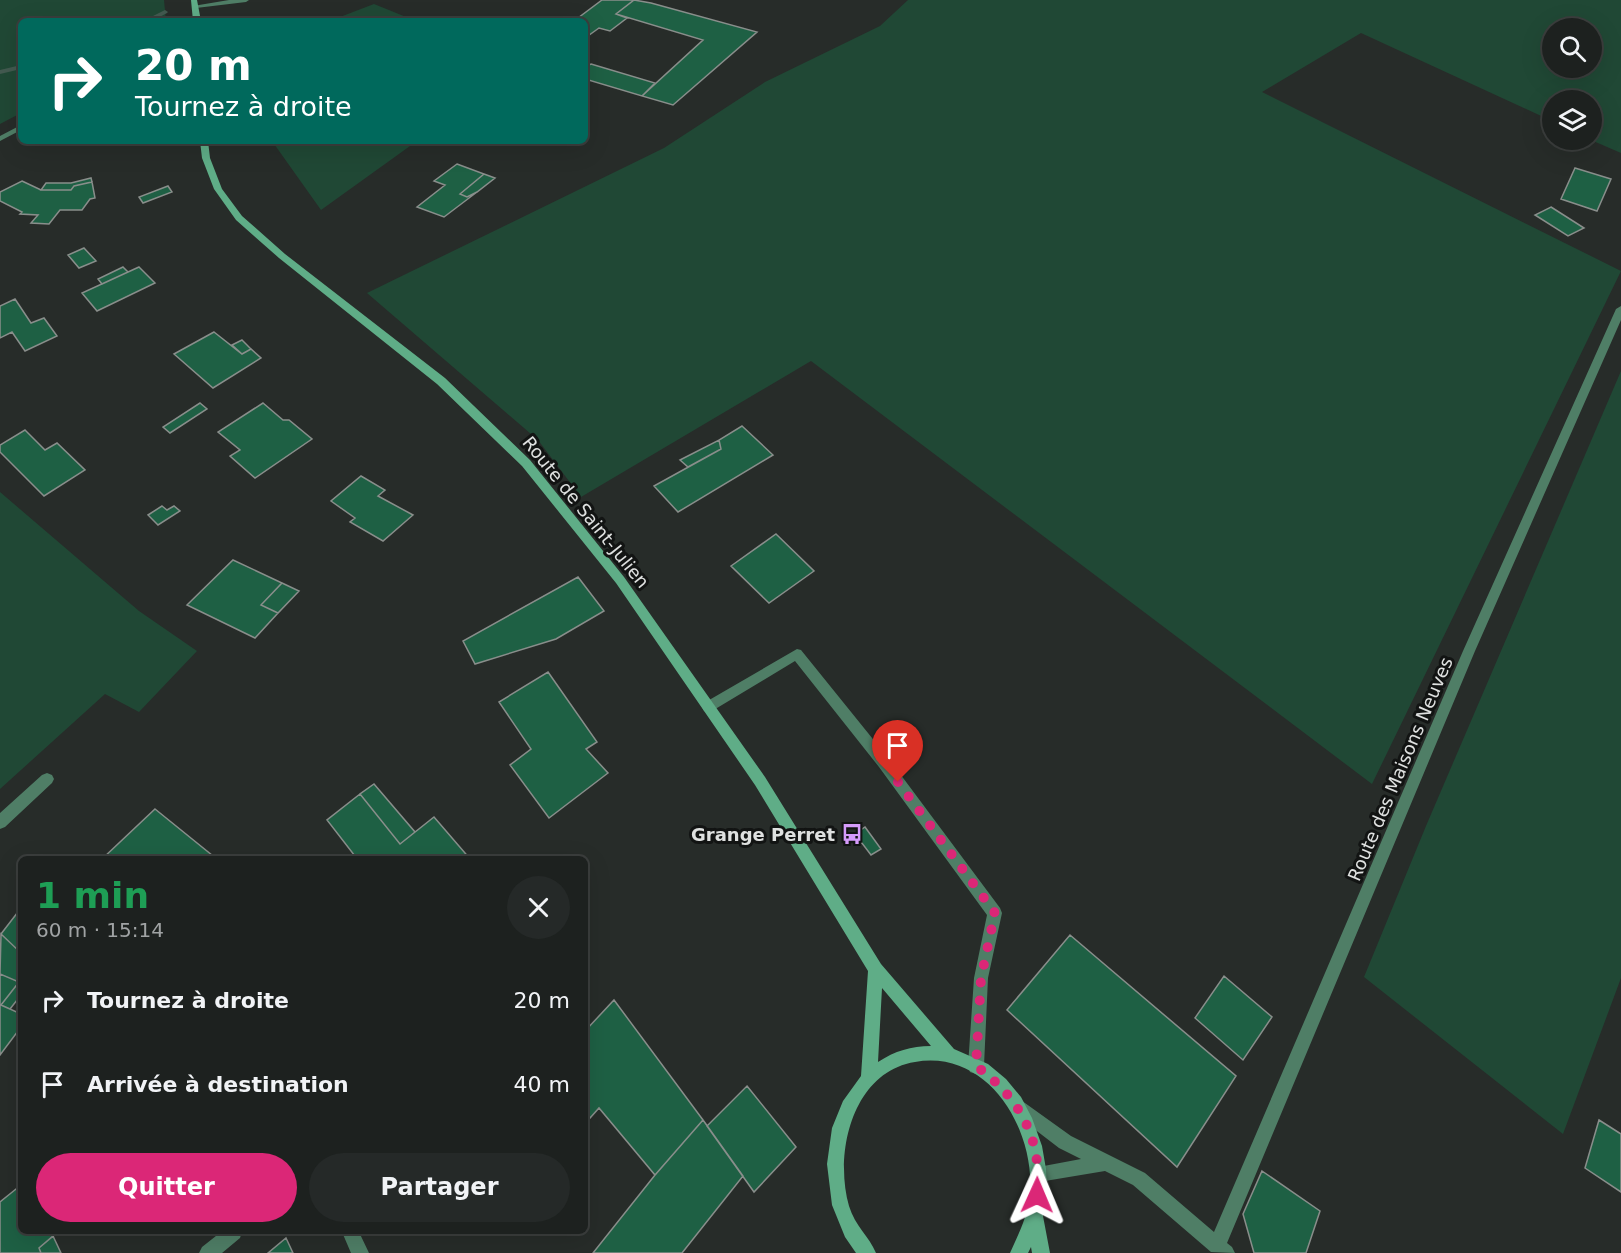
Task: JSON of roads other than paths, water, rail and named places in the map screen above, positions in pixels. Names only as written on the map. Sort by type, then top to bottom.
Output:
[{"type":"main road","points":[[195,3],[197,18]]},
{"type":"main road","name":"Route de Saint-Julien","points":[[204,144],[206,158],[218,189],[239,218],[282,256],[441,381],[526,463],[620,580],[760,781],[876,969],[949,1055]]},
{"type":"main road","points":[[869,1076],[876,969]]},
{"type":"main road","points":[[867,1253],[860,1246],[842,1212],[834,1173],[837,1135],[849,1102],[869,1076],[894,1060],[920,1053],[949,1055],[976,1066],[998,1082],[1017,1105],[1033,1138],[1040,1174],[1035,1216],[1041,1253]]},
{"type":"main road","points":[[1019,1253],[1035,1216]]},
{"type":"street","points":[[195,3],[246,0]]},
{"type":"street","points":[[0,139],[18,129]]},
{"type":"street","name":"Route des Maisons Neuves","points":[[1222,1250],[1469,651],[1621,309]]},
{"type":"street","points":[[708,707],[797,654],[884,763],[995,913],[981,978],[976,1066]]},
{"type":"street","points":[[0,822],[47,778]]},
{"type":"street","points":[[1017,1105],[1065,1142],[1139,1179],[1222,1250]]},
{"type":"street","points":[[1040,1174],[1103,1163]]},
{"type":"street","points":[[208,1253],[232,1234]]},
{"type":"street","points":[[351,1234],[360,1253]]},
{"type":"waterway","points":[[153,18],[165,12]]},
{"type":"waterway","points":[[0,72],[18,68]]},
{"type":"place","name":"Grange Perret","points":[[852,834]]}]
